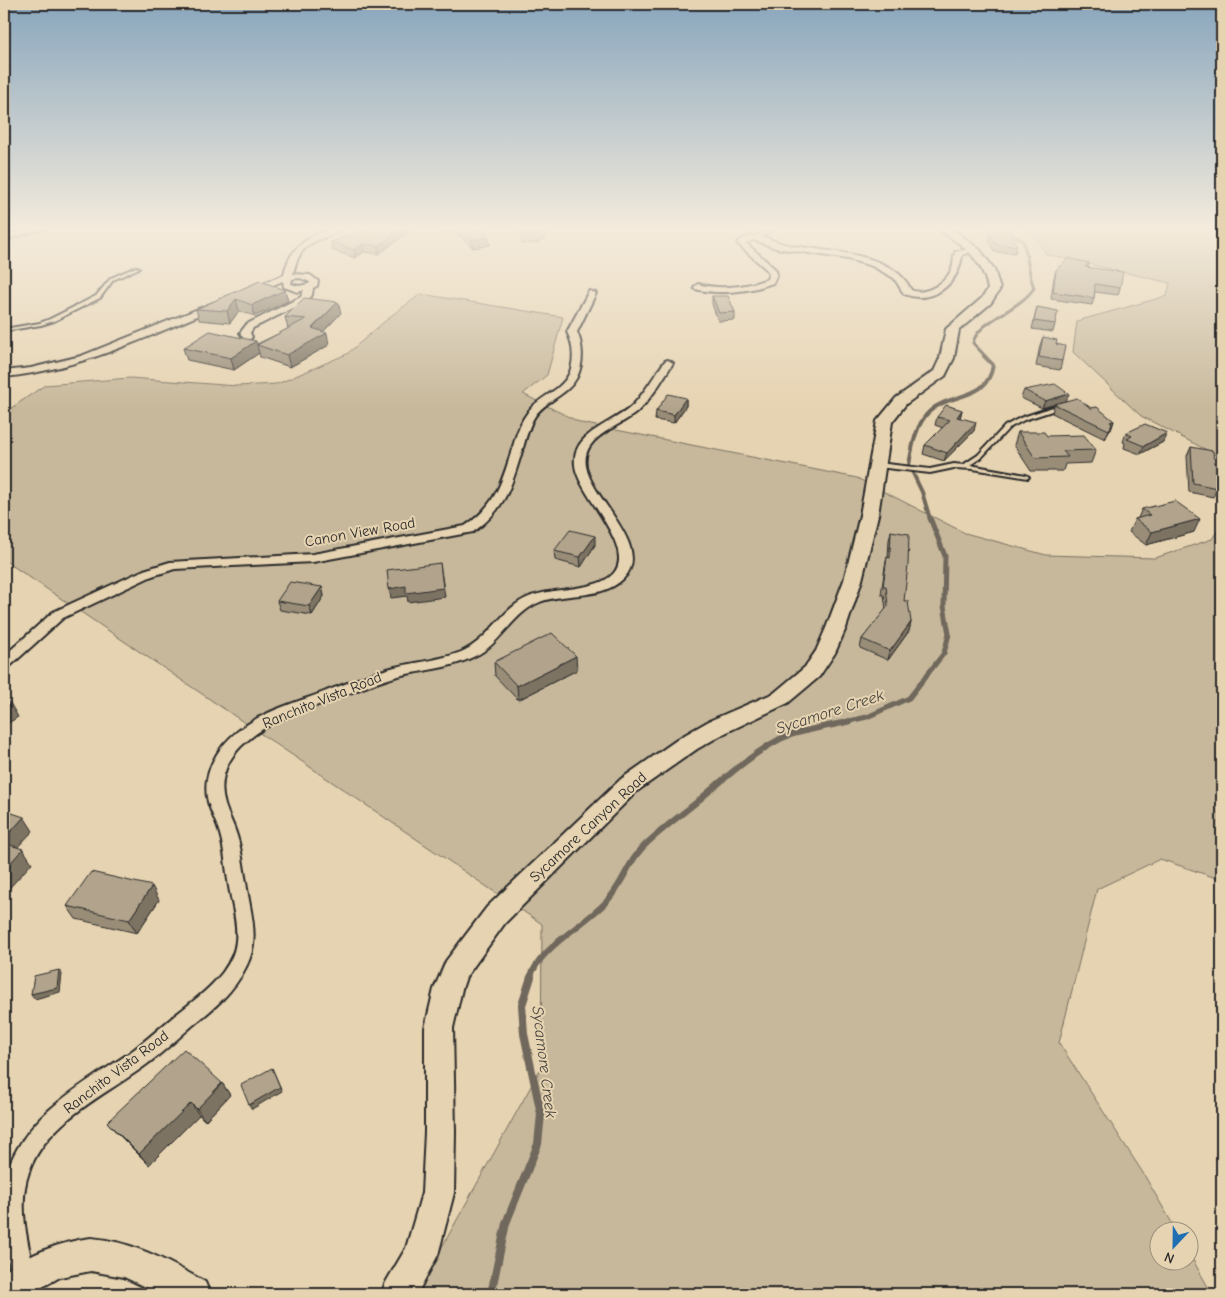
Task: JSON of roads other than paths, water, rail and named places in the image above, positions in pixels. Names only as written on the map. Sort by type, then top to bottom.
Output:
[{"type":"main road","name":"Sycamore Canyon Road","points":[[398,1294],[421,1255],[438,1193],[440,1132],[438,1028],[448,989],[456,970],[496,916],[629,785],[689,743],[717,727],[781,698],[812,672],[825,653],[853,580],[869,515],[884,466],[882,432],[888,416],[901,401],[940,373],[947,358],[952,329],[987,300],[994,288]]},
{"type":"main road","points":[[14,1286],[42,1266],[56,1260],[70,1257],[105,1256],[125,1260],[194,1294]]},
{"type":"street","points":[[245,293],[259,288]]},
{"type":"street","points":[[247,337],[245,333],[250,326],[304,299],[308,295],[309,288],[292,288]]},
{"type":"street","points":[[701,288],[715,290],[736,288]]},
{"type":"street","points":[[905,288],[907,292],[915,296],[924,295],[937,288]]},
{"type":"street","name":"Canon View Road","points":[[4,664],[58,615],[148,573],[174,566],[217,562],[313,558],[469,530],[482,523],[492,513],[505,489],[529,417],[538,406],[566,383],[575,371],[576,339],[572,332],[592,293]]},
{"type":"street","points":[[4,374],[21,373],[61,365],[132,340],[219,304]]},
{"type":"street","name":"Ranchito Vista Road","points":[[14,1286],[15,1186],[17,1174],[30,1148],[49,1125],[70,1105],[135,1061],[214,994],[233,973],[244,951],[247,929],[229,836],[215,797],[215,777],[223,757],[239,738],[260,724],[384,674],[471,654],[492,639],[512,614],[530,600],[547,595],[599,586],[620,575],[626,564],[624,546],[612,523],[595,500],[582,476],[580,454],[590,438],[635,409],[668,363]]},
{"type":"lane","points":[[4,330],[41,324],[52,320],[98,297],[106,288]]},
{"type":"lane","points":[[965,466],[980,456],[1007,427],[1038,413],[1071,404]]},
{"type":"lane","points":[[884,466],[930,471],[954,466],[965,466],[1026,478]]},
{"type":"waterway","name":"Sycamore Creek","points":[[986,357],[973,343],[976,335],[1019,303],[1034,288]]},
{"type":"waterway","name":"Sycamore Creek","points":[[930,519],[922,492],[909,465],[915,436],[921,422],[930,411],[939,405],[976,391],[984,385],[990,377],[993,365],[984,356]]},
{"type":"waterway","name":"Sycamore Creek","points":[[845,722],[867,717],[909,698],[944,653],[949,634],[944,606],[945,556],[930,518]]},
{"type":"waterway","name":"Sycamore Creek","points":[[530,978],[543,956],[607,901],[618,887],[634,858],[645,845],[738,768],[758,752],[787,736],[850,721]]},
{"type":"waterway","name":"Sycamore Creek","points":[[491,1294],[506,1223],[538,1144],[541,1114],[524,1034],[522,1005],[531,977]]}]
